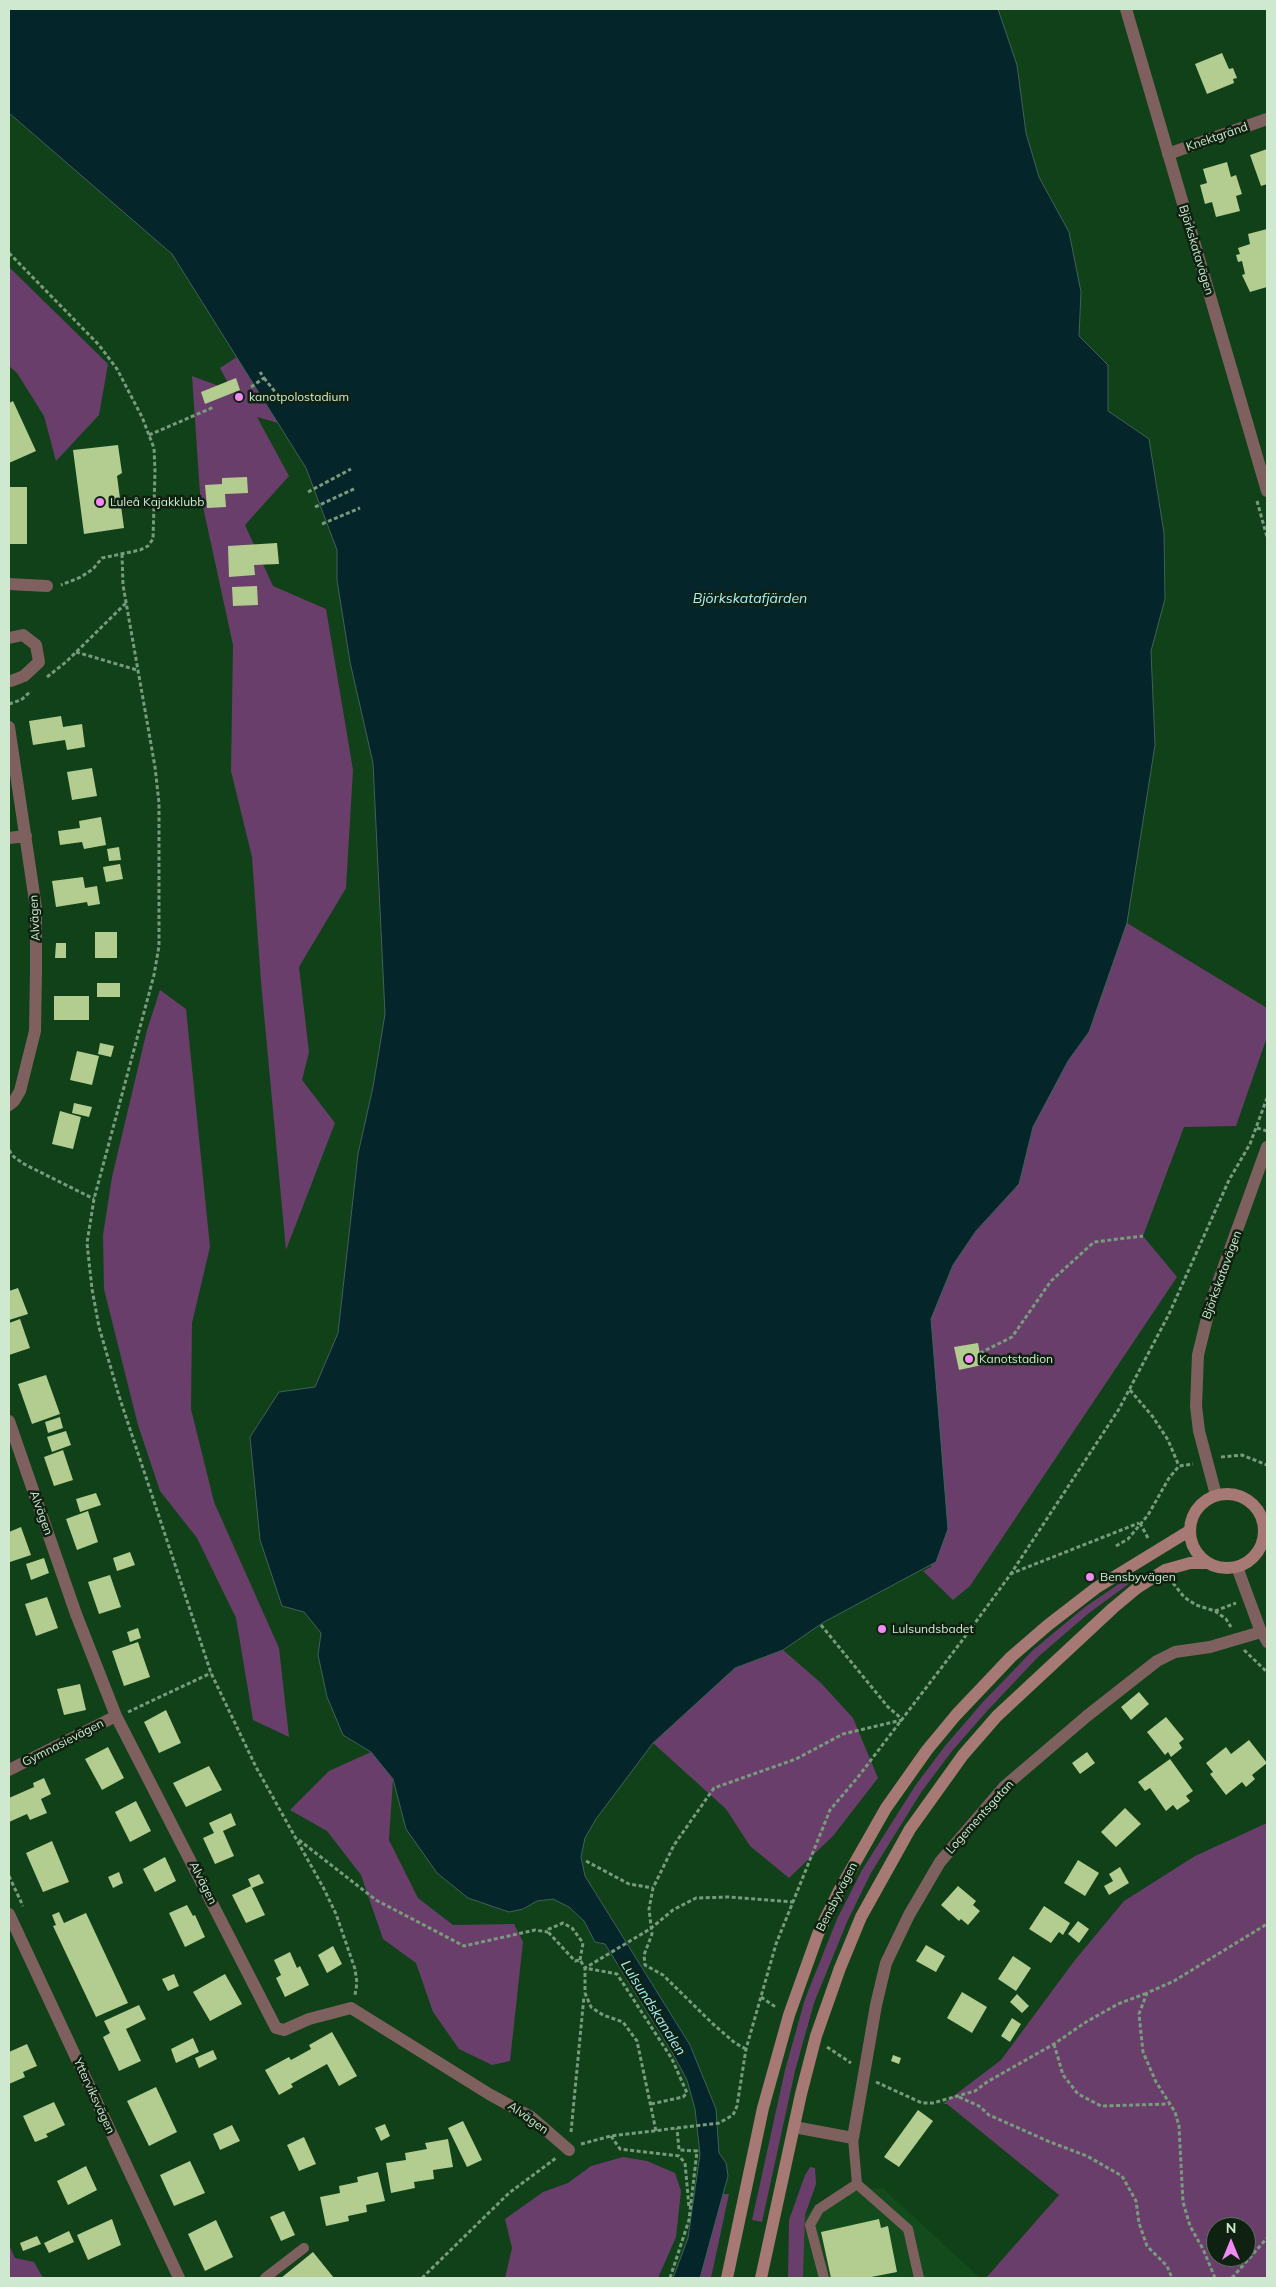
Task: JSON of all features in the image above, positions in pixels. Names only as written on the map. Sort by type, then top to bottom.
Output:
[{"type":"main road","points":[[760,2278],[816,2036],[840,1968],[861,1917],[910,1829],[963,1755],[997,1716],[1137,1588],[1166,1570],[1190,1563],[1208,1563],[1218,1567],[1238,1567],[1252,1559],[1265,1542],[1261,1506],[1239,1496],[1229,1494],[1216,1495],[1198,1507],[1191,1520],[1189,1531],[1194,1549],[1208,1563]]},
{"type":"main road","name":"Bensbyvägen","points":[[727,2278],[763,2108],[789,2015],[825,1919],[851,1868],[886,1808],[933,1743],[976,1692],[1011,1657],[1048,1625],[1096,1588],[1189,1531]]},
{"type":"street","name":"Björkskatavägen","points":[[1126,9],[1267,491]]},
{"type":"street","name":"Knektgränd","points":[[1168,154],[1267,119]]},
{"type":"street","points":[[9,584],[47,586]]},
{"type":"street","points":[[9,638],[23,635],[36,645],[39,662],[24,676],[10,684]]},
{"type":"street","name":"Alvägen","points":[[9,727],[36,908],[35,1031],[20,1091],[9,1105]]},
{"type":"street","points":[[9,838],[26,836]]},
{"type":"street","name":"Björkskatavägen","points":[[1216,1495],[1199,1431],[1196,1406],[1198,1355],[1211,1302],[1263,1175],[1267,1147]]},
{"type":"street","name":"Alvägen","points":[[9,1422],[76,1614],[116,1716],[276,2028],[284,2030],[309,2019],[352,2008],[489,2094],[531,2117],[569,2150]]},
{"type":"street","name":"Logementsgatan","points":[[853,2138],[876,2005],[886,1963],[908,1914],[945,1856],[1005,1786],[1157,1661],[1176,1652],[1239,1640],[1264,1638],[1238,1567]]},
{"type":"street","name":"Gymnasievägen","points":[[9,1770],[116,1716]]},
{"type":"street","name":"Ytterviksvägen","points":[[9,1914],[179,2278]]},
{"type":"street","points":[[794,2127],[853,2138]]},
{"type":"lane","points":[[853,2138],[856,2184],[908,2229],[919,2278]]},
{"type":"lane","points":[[824,2278],[810,2225],[819,2210],[856,2184]]},
{"type":"lane","points":[[265,2278],[304,2248]]},
{"type":"path","points":[[9,253],[99,345],[117,369],[154,448],[155,532],[148,546],[102,558],[93,569],[81,577],[62,584],[47,586]]},
{"type":"path","points":[[260,372],[276,393]]},
{"type":"path","points":[[251,387],[264,378]]},
{"type":"path","points":[[149,435],[214,407]]},
{"type":"path","points":[[308,492],[351,469]]},
{"type":"path","points":[[315,507],[356,488]]},
{"type":"path","points":[[322,524],[360,508]]},
{"type":"path","points":[[122,554],[126,603],[155,767],[159,803],[159,946],[154,975],[94,1199],[87,1244],[92,1289],[99,1327],[122,1404],[212,1673],[256,1767],[323,1886],[348,1947],[357,1983],[352,2008]]},
{"type":"path","points":[[40,683],[76,652],[126,603]]},
{"type":"path","points":[[76,652],[137,670]]},
{"type":"path","points":[[9,704],[21,700],[34,689]]},
{"type":"path","points":[[422,2278],[509,2193],[551,2161],[569,2150],[611,2136],[719,2123],[733,2115],[737,2106],[746,2049],[776,1944],[830,1810],[902,1720],[1010,1574],[1130,1390],[1172,1306],[1229,1180],[1257,1128],[1267,1098]]},
{"type":"path","points":[[1257,1128],[1267,1131]]},
{"type":"path","points":[[9,1150],[14,1157],[24,1164],[94,1199]]},
{"type":"path","points":[[980,1353],[1012,1337],[1051,1281],[1094,1242],[1142,1236]]},
{"type":"path","points":[[1130,1390],[1168,1440],[1179,1466]]},
{"type":"path","points":[[1010,1574],[1140,1523],[1128,1539],[1116,1546]]},
{"type":"path","points":[[1166,1570],[1184,1597],[1196,1605],[1215,1612],[1226,1619],[1247,1655],[1267,1672]]},
{"type":"path","points":[[821,1626],[888,1707],[902,1720]]},
{"type":"path","points":[[116,1716],[212,1673]]},
{"type":"path","points":[[746,2049],[735,2043],[713,2024],[663,1975],[645,1965],[644,1955],[652,1934],[649,1910],[653,1888],[674,1845],[714,1788],[796,1759],[843,1734],[877,1724],[902,1720]]},
{"type":"path","points":[[296,1838],[376,1900],[464,1946],[536,1930],[548,1932],[575,1961],[580,1960]]},
{"type":"path","points":[[586,1861],[629,1884],[653,1888]]},
{"type":"path","points":[[584,1968],[650,1929],[673,1910],[696,1898],[729,1897],[792,1902]]},
{"type":"path","points":[[548,1932],[549,1928],[563,1922],[572,1928],[582,1940],[580,1960],[584,1968],[585,1994],[569,2150]]},
{"type":"path","points":[[878,2084],[894,2088],[922,2103],[933,2103],[975,2091],[1118,2004],[1174,1981],[1267,1924]]},
{"type":"path","points":[[584,1968],[617,1974],[672,2059],[687,2093],[683,2097],[651,2104]]},
{"type":"path","points":[[1147,1993],[1139,2014],[1141,2042],[1156,2082],[1175,2112],[1179,2126],[1183,2202],[1190,2226],[1203,2249],[1215,2278]]},
{"type":"path","points":[[585,1994],[591,2008],[603,2015],[620,2020],[632,2032],[636,2040],[656,2131]]},
{"type":"path","points":[[1054,2044],[1063,2075],[1078,2094],[1100,2106],[1169,2104]]},
{"type":"path","points":[[958,2096],[979,2106],[989,2115],[1087,2156],[1122,2176],[1136,2200],[1139,2223],[1147,2246],[1167,2266],[1172,2278]]},
{"type":"path","points":[[679,2128],[679,2156]]},
{"type":"path","points":[[611,2136],[620,2149],[673,2153],[679,2156],[685,2163],[690,2212]]},
{"type":"path","points":[[670,2278],[685,2237],[697,2151],[696,2149],[679,2150]]},
{"type":"path","points":[[1232,2278],[1267,2238]]},
{"type":"path","points":[[427,2278],[428,2273]]},
{"type":"shaded area","points":[[9,267],[108,364],[99,415],[56,461],[44,416],[17,373],[9,366]]},
{"type":"shaded area","points":[[237,357],[278,423],[257,417],[289,476],[245,525],[273,586],[326,609],[353,770],[346,888],[299,967],[309,1052],[302,1080],[335,1123],[286,1250],[261,982],[252,857],[231,771],[233,645],[200,493],[192,376],[232,391],[220,368]]},
{"type":"shaded area","points":[[1127,923],[1267,1008],[1267,1037],[1236,1126],[1184,1127],[1143,1236],[1177,1277],[970,1586],[953,1600],[923,1571],[931,1567],[939,1435],[931,1319],[953,1265],[976,1231],[1019,1184],[1033,1127],[1068,1061],[1089,1032]]},
{"type":"shaded area","points":[[160,990],[186,1009],[210,1247],[192,1323],[191,1409],[214,1502],[279,1648],[289,1737],[253,1720],[236,1618],[197,1538],[160,1491],[138,1425],[104,1289],[103,1235],[112,1177],[147,1030]]},
{"type":"shaded area","points":[[1132,1575],[1134,1580],[1089,1613],[1038,1657],[952,1751],[922,1791],[871,1873],[847,1922],[814,2003],[795,2071],[762,2222],[752,2220],[785,2070],[805,1999],[837,1919],[862,1870],[915,1786],[945,1746],[982,1703],[1033,1650],[1085,1607]]},
{"type":"shaded area","points":[[783,1650],[821,1683],[853,1718],[878,1778],[833,1836],[789,1878],[750,1846],[726,1809],[653,1743],[735,1668]]},
{"type":"shaded area","points":[[371,1752],[393,1779],[389,1840],[418,1898],[453,1925],[514,1924],[523,1942],[510,2061],[492,2065],[459,2049],[433,2012],[416,1963],[383,1939],[361,1875],[327,1831],[290,1810],[329,1771]]},
{"type":"shaded area","points":[[1267,1823],[1267,2278],[986,2278],[1059,2195],[947,2104],[943,2104],[1001,2060],[1075,1960],[1124,1901],[1195,1856]]},
{"type":"shaded area","points":[[623,2157],[647,2161],[675,2173],[681,2191],[676,2237],[658,2278],[505,2278],[512,2248],[505,2219],[543,2192],[568,2183],[591,2166]]},
{"type":"shaded area","points":[[810,2167],[815,2168],[816,2184],[805,2215],[803,2278],[788,2278],[789,2220],[805,2175]]},
{"type":"shaded area","points":[[883,2188],[980,2278],[803,2278],[805,2215],[836,2191]]},
{"type":"shaded area","points":[[722,2194],[729,2194],[711,2278],[700,2278]]},
{"type":"shaded area","points":[[9,2245],[15,2258],[34,2262],[43,2278],[9,2278]]},
{"type":"water","name":"Björkskatafjärden","points":[[9,9],[998,9],[1017,65],[1026,133],[1039,177],[1069,232],[1081,292],[1079,336],[1108,365],[1108,411],[1149,439],[1164,533],[1165,599],[1151,651],[1155,745],[1127,923],[1089,1032],[1068,1061],[1033,1127],[1019,1184],[976,1231],[953,1265],[931,1319],[948,1529],[936,1562],[824,1622],[783,1650],[735,1668],[653,1743],[596,1819],[585,1838],[581,1857],[585,1876],[690,2045],[716,2109],[719,2153],[726,2163],[728,2176],[700,2278],[673,2278],[688,2238],[700,2154],[695,2109],[687,2080],[672,2052],[605,1944],[595,1942],[584,1921],[569,1907],[553,1899],[537,1901],[523,1909],[509,1912],[468,1898],[437,1873],[406,1829],[393,1779],[371,1752],[343,1735],[327,1697],[318,1655],[321,1633],[304,1612],[282,1606],[260,1540],[250,1437],[279,1392],[315,1387],[338,1333],[358,1154],[373,1087],[385,1014],[373,763],[350,662],[337,580],[337,550],[306,468],[172,254],[9,113]]},
{"type":"building","points":[[1222,53],[1229,69],[1233,68],[1237,78],[1233,79],[1234,83],[1207,94],[1195,64]]},
{"type":"building","points":[[1267,149],[1267,184],[1261,186],[1250,155]]},
{"type":"building","points":[[1227,162],[1231,177],[1236,175],[1242,194],[1236,196],[1240,211],[1216,217],[1212,202],[1205,204],[1200,185],[1207,183],[1203,169]]},
{"type":"building","points":[[1267,229],[1267,287],[1250,292],[1242,275],[1245,274],[1242,261],[1238,262],[1236,255],[1240,254],[1238,248],[1250,244],[1248,234]]},
{"type":"building","points":[[236,378],[240,390],[205,404],[201,392]]},
{"type":"building","points":[[13,401],[36,451],[9,463],[9,403]]},
{"type":"building","name":"Luleå Kajakklubb","points":[[118,445],[122,473],[117,476],[124,528],[84,534],[73,450]]},
{"type":"building","points":[[247,477],[248,493],[225,494],[226,507],[207,508],[205,485],[222,484],[222,478]]},
{"type":"building","points":[[9,487],[27,487],[27,544],[9,544]]},
{"type":"building","points":[[277,543],[279,564],[254,565],[255,575],[229,577],[228,546]]},
{"type":"building","points":[[257,586],[258,605],[233,606],[232,587]]},
{"type":"building","points":[[61,716],[63,727],[82,724],[85,747],[67,750],[65,740],[33,745],[29,721]]},
{"type":"building","points":[[92,768],[97,796],[72,800],[67,772]]},
{"type":"building","points":[[101,817],[106,845],[84,849],[82,842],[60,845],[58,831],[80,828],[79,821]]},
{"type":"building","points":[[119,847],[121,860],[109,861],[107,849]]},
{"type":"building","points":[[120,864],[123,879],[106,882],[103,867]]},
{"type":"building","points":[[83,877],[85,888],[97,886],[100,904],[88,906],[87,902],[56,907],[52,881]]},
{"type":"building","points":[[95,932],[117,932],[117,958],[95,958]]},
{"type":"building","points":[[56,943],[66,943],[66,958],[55,958]]},
{"type":"building","points":[[97,983],[120,983],[120,997],[97,997]]},
{"type":"building","points":[[54,996],[89,996],[89,1020],[54,1020]]},
{"type":"building","points":[[100,1043],[114,1046],[111,1057],[98,1054]]},
{"type":"building","points":[[77,1051],[99,1056],[92,1085],[70,1080]]},
{"type":"building","points":[[74,1103],[92,1107],[89,1117],[72,1113]]},
{"type":"building","points":[[60,1111],[81,1117],[73,1149],[52,1144]]},
{"type":"building","points":[[18,1288],[28,1314],[9,1320],[9,1291]]},
{"type":"building","points":[[20,1319],[30,1348],[9,1355],[9,1323]]},
{"type":"building","name":"Kanotstadion","points":[[978,1343],[982,1365],[959,1370],[954,1347]]},
{"type":"building","points":[[46,1375],[60,1414],[32,1424],[18,1384]]},
{"type":"building","points":[[60,1417],[63,1428],[48,1433],[45,1422]]},
{"type":"building","points":[[66,1431],[71,1445],[52,1452],[47,1437]]},
{"type":"building","points":[[63,1450],[73,1480],[54,1486],[44,1457]]},
{"type":"building","points":[[96,1493],[101,1505],[80,1512],[76,1499]]},
{"type":"building","points":[[88,1511],[98,1542],[77,1550],[66,1519]]},
{"type":"building","points":[[21,1527],[31,1555],[10,1562],[9,1532]]},
{"type":"building","points":[[130,1552],[135,1565],[117,1571],[113,1558]]},
{"type":"building","points":[[44,1558],[49,1573],[31,1580],[26,1564]]},
{"type":"building","points":[[110,1575],[121,1607],[99,1614],[88,1582]]},
{"type":"building","points":[[47,1597],[58,1628],[36,1636],[25,1604]]},
{"type":"building","points":[[138,1628],[141,1638],[130,1642],[127,1632]]},
{"type":"building","points":[[138,1642],[150,1677],[124,1686],[112,1651]]},
{"type":"building","points":[[80,1684],[86,1710],[64,1715],[57,1689]]},
{"type":"building","points":[[1139,1692],[1149,1704],[1131,1720],[1121,1707]]},
{"type":"building","points":[[166,1710],[181,1743],[159,1753],[144,1722]]},
{"type":"building","points":[[1166,1717],[1184,1739],[1179,1743],[1182,1748],[1171,1757],[1168,1752],[1165,1755],[1147,1732]]},
{"type":"building","points":[[1249,1740],[1267,1763],[1252,1775],[1255,1779],[1246,1787],[1242,1782],[1226,1795],[1210,1774],[1213,1772],[1206,1763],[1226,1747],[1231,1754]]},
{"type":"building","points":[[108,1747],[124,1778],[102,1790],[85,1759]]},
{"type":"building","points":[[1087,1752],[1095,1763],[1080,1774],[1072,1763]]},
{"type":"building","points":[[1170,1759],[1193,1791],[1186,1796],[1190,1801],[1177,1810],[1173,1805],[1166,1811],[1150,1788],[1145,1791],[1138,1782]]},
{"type":"building","points":[[209,1766],[222,1790],[186,1807],[173,1783]]},
{"type":"building","points":[[44,1778],[51,1794],[41,1799],[47,1813],[30,1820],[27,1814],[9,1822],[9,1798],[34,1787],[33,1783]]},
{"type":"building","points":[[136,1801],[151,1831],[130,1842],[115,1812]]},
{"type":"building","points":[[1125,1808],[1141,1824],[1116,1847],[1101,1832]]},
{"type":"building","points":[[231,1813],[236,1825],[223,1831],[234,1856],[215,1864],[203,1838],[214,1833],[209,1823]]},
{"type":"building","points":[[52,1841],[69,1882],[43,1892],[26,1853]]},
{"type":"building","points":[[165,1857],[176,1881],[155,1892],[143,1869]]},
{"type":"building","points":[[1078,1860],[1099,1873],[1085,1896],[1064,1883]]},
{"type":"building","points":[[1120,1867],[1129,1883],[1109,1895],[1104,1886],[1113,1881],[1109,1874]]},
{"type":"building","points":[[119,1872],[123,1883],[113,1888],[108,1877]]},
{"type":"building","points":[[259,1874],[264,1883],[252,1888],[265,1915],[246,1923],[232,1895],[251,1886],[248,1879]]},
{"type":"building","points":[[958,1886],[976,1901],[973,1905],[980,1911],[968,1925],[961,1919],[959,1921],[941,1905]]},
{"type":"building","points":[[187,1905],[193,1916],[195,1915],[205,1937],[185,1947],[169,1913]]},
{"type":"building","points":[[1044,1906],[1070,1923],[1063,1935],[1059,1932],[1051,1943],[1029,1929]]},
{"type":"building","points":[[59,1912],[64,1923],[86,1913],[128,2003],[96,2017],[53,1926],[56,1925],[52,1915]]},
{"type":"building","points":[[1078,1921],[1089,1929],[1079,1943],[1068,1934]]},
{"type":"building","points":[[926,1945],[945,1956],[936,1972],[916,1961]]},
{"type":"building","points":[[333,1946],[342,1964],[327,1973],[318,1955]]},
{"type":"building","points":[[290,1952],[297,1968],[300,1966],[309,1985],[285,1997],[276,1978],[281,1975],[274,1960]]},
{"type":"building","points":[[1013,1956],[1031,1968],[1016,1991],[998,1979]]},
{"type":"building","points":[[174,1974],[179,1986],[168,1991],[162,1979]]},
{"type":"building","points":[[225,1974],[242,2004],[210,2021],[193,1992]]},
{"type":"building","points":[[962,1992],[987,2007],[972,2033],[947,2018]]},
{"type":"building","points":[[1017,1994],[1029,2006],[1022,2013],[1010,2002]]},
{"type":"building","points":[[139,2005],[146,2019],[126,2029],[141,2061],[119,2071],[103,2037],[110,2033],[104,2021]]},
{"type":"building","points":[[1012,2018],[1021,2024],[1010,2042],[1001,2036]]},
{"type":"building","points":[[332,2032],[357,2076],[339,2086],[327,2064],[291,2084],[293,2087],[279,2095],[265,2070],[289,2057],[291,2060],[311,2049],[309,2045]]},
{"type":"building","points":[[193,2038],[199,2052],[176,2063],[171,2049]]},
{"type":"building","points":[[27,2044],[37,2066],[23,2072],[25,2077],[9,2084],[9,2052]]},
{"type":"building","points":[[213,2050],[217,2059],[199,2068],[195,2058]]},
{"type":"building","points":[[893,2055],[901,2058],[899,2064],[891,2061]]},
{"type":"building","points":[[156,2087],[177,2132],[149,2146],[127,2101]]},
{"type":"building","points":[[54,2102],[65,2125],[46,2134],[48,2137],[35,2142],[23,2116]]},
{"type":"building","points":[[918,2110],[933,2121],[899,2167],[884,2157]]},
{"type":"building","points":[[463,2121],[482,2160],[467,2167],[448,2128]]},
{"type":"building","points":[[385,2124],[390,2136],[381,2141],[375,2128]]},
{"type":"building","points":[[232,2125],[240,2141],[220,2150],[213,2134]]},
{"type":"building","points":[[304,2137],[316,2164],[299,2171],[287,2145]]},
{"type":"building","points":[[448,2139],[453,2167],[433,2170],[434,2179],[414,2182],[415,2188],[391,2193],[386,2163],[406,2160],[405,2153],[427,2149],[425,2143]]},
{"type":"building","points":[[190,2161],[205,2193],[174,2206],[160,2175]]},
{"type":"building","points":[[86,2166],[97,2190],[68,2205],[57,2181]]},
{"type":"building","points":[[378,2172],[385,2201],[366,2205],[367,2212],[348,2216],[349,2221],[326,2226],[320,2197],[340,2193],[339,2186],[358,2182],[357,2177]]},
{"type":"building","points":[[284,2211],[295,2235],[281,2241],[270,2217]]},
{"type":"building","points":[[112,2219],[121,2245],[88,2260],[77,2235]]},
{"type":"building","points":[[879,2219],[881,2228],[888,2226],[897,2272],[866,2278],[831,2278],[821,2232]]},
{"type":"building","points":[[216,2220],[233,2257],[205,2271],[188,2234]]},
{"type":"building","points":[[69,2231],[74,2242],[49,2253],[44,2243]]},
{"type":"building","points":[[37,2236],[41,2244],[23,2251],[20,2243]]},
{"type":"building","points":[[313,2252],[334,2278],[281,2278]]},
{"type":"place","name":"kanotpolostadium","points":[[239,397]]},
{"type":"place","name":"Luleå Kajakklubb","points":[[100,502]]},
{"type":"place","name":"Kanotstadion","points":[[969,1359]]},
{"type":"place","name":"Bensbyvägen","points":[[1090,1577]]},
{"type":"place","name":"Lulsundsbadet","points":[[882,1629]]},
{"type":"water label","name":"Lulsundskanalen","points":[[653,2008]]}]
